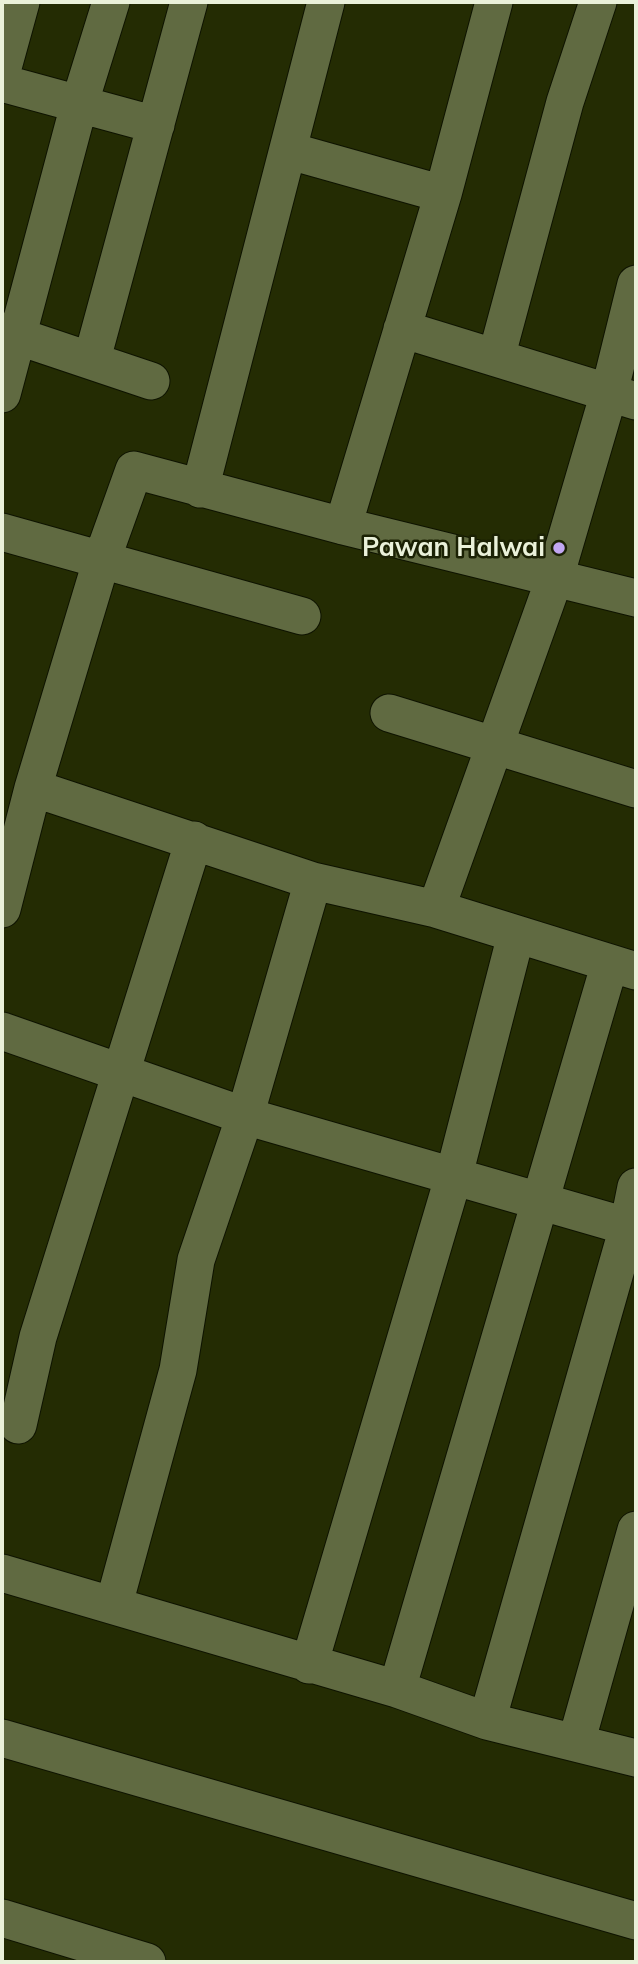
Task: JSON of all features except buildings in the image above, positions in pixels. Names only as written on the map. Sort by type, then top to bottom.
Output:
[{"type":"street","points":[[2,71],[21,2]]},
{"type":"street","points":[[2,394],[10,333],[111,2]]},
{"type":"street","points":[[92,359],[189,2]]},
{"type":"street","points":[[200,489],[290,151],[326,2]]},
{"type":"street","points":[[343,526],[443,194],[494,2]]},
{"type":"street","points":[[496,358],[565,103],[598,2]]},
{"type":"street","points":[[2,83],[156,125]]},
{"type":"street","points":[[290,151],[443,194]]},
{"type":"street","points":[[436,909],[493,745],[623,397],[635,293]]},
{"type":"street","points":[[402,329],[623,397]]},
{"type":"street","points":[[10,333],[92,359],[151,382]]},
{"type":"street","points":[[2,909],[33,788],[101,562],[134,470],[343,526],[636,598]]},
{"type":"street","points":[[2,532],[101,562],[302,616]]},
{"type":"street","points":[[389,713],[636,789]]},
{"type":"street","points":[[33,788],[313,881],[436,909],[623,967],[541,1201],[397,1689]]},
{"type":"street","points":[[18,1425],[38,1336],[194,840]]},
{"type":"street","points":[[114,1604],[178,1370],[196,1260],[246,1116],[313,881]]},
{"type":"street","points":[[309,1665],[454,1175],[516,935]]},
{"type":"street","points":[[2,1031],[246,1116],[632,1228]]},
{"type":"street","points":[[487,1721],[632,1228],[636,1187]]},
{"type":"street","points":[[576,1743],[636,1530]]},
{"type":"street","points":[[2,1573],[397,1689],[487,1721],[636,1758]]},
{"type":"street","points":[[4,1747],[636,1921]]},
{"type":"street","points":[[2,1918],[151,1962]]},
{"type":"place","name":"Pawan Halwai","points":[[559,548]]}]
